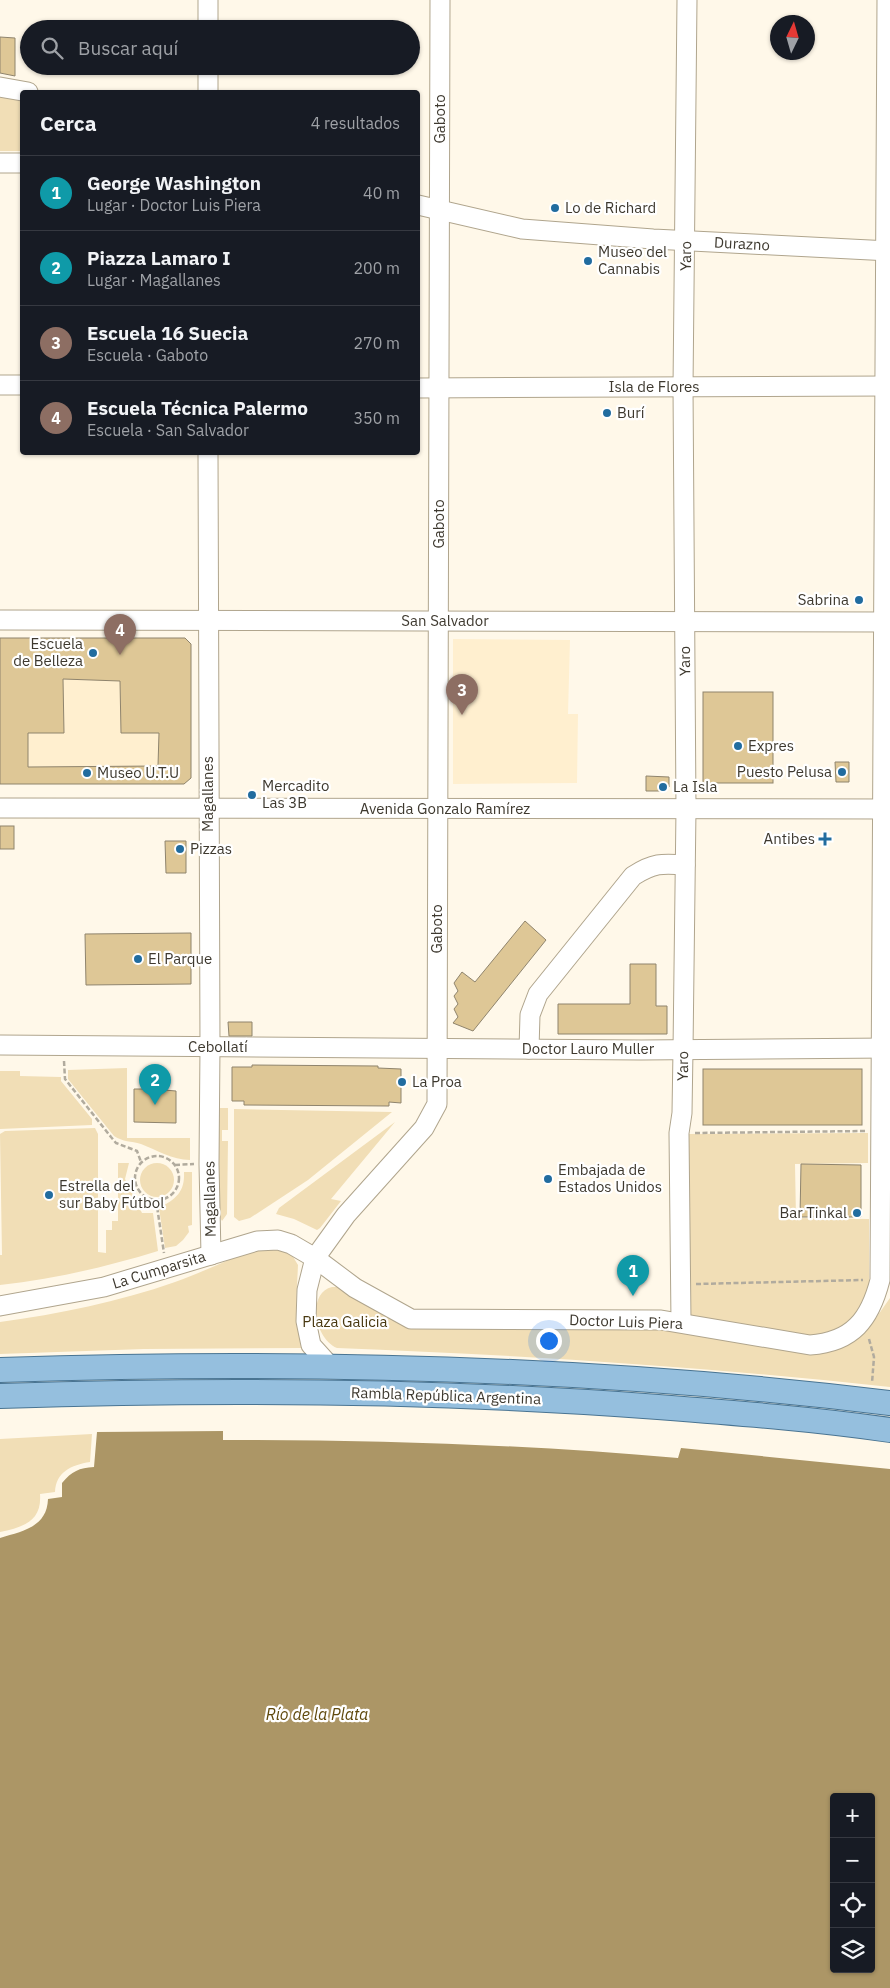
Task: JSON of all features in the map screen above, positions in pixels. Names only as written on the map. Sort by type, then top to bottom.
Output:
[{"type":"main road","name":"Rambla República Argentina","points":[[0,1370],[126,1366],[330,1366],[570,1374],[880,1402]]},
{"type":"main road","name":"Rambla República Argentina","points":[[0,1396],[265,1390],[460,1396],[564,1400],[760,1415],[890,1430]]},
{"type":"street","points":[[208,0],[208,20]]},
{"type":"street","name":"Gaboto","points":[[314,1258],[346,1214],[431,1117],[437,1104],[440,0]]},
{"type":"street","name":"Yaro","points":[[680,1322],[679,1133],[682,1113],[684,1050],[686,809],[684,387],[687,240],[687,0]]},
{"type":"street","points":[[858,1327],[868,1314],[885,1280],[879,1131],[885,1048],[887,809],[887,0]]},
{"type":"street","points":[[208,75],[208,90]]},
{"type":"street","points":[[0,87],[20,91]]},
{"type":"street","points":[[0,163],[20,163]]},
{"type":"street","name":"Durazno","points":[[420,205],[522,229],[887,251]]},
{"type":"street","points":[[0,385],[20,385]]},
{"type":"street","name":"Isla de Flores","points":[[420,388],[888,386]]},
{"type":"street","name":"Magallanes","points":[[208,455],[209,1164],[212,1255]]},
{"type":"street","name":"San Salvador","points":[[0,620],[887,622]]},
{"type":"street","name":"Avenida Gonzalo Ramírez","points":[[0,808],[887,809]]},
{"type":"street","points":[[529,1049],[530,1015],[538,994],[633,876],[649,865],[666,863],[685,865]]},
{"type":"street","name":"Cebollatí","points":[[0,1045],[437,1048]]},
{"type":"street","name":"Doctor Lauro Muller","points":[[437,1048],[684,1050],[885,1048]]},
{"type":"street","name":"La Cumparsita","points":[[0,1306],[104,1286],[257,1241],[278,1240],[291,1244],[314,1258]]},
{"type":"street","points":[[314,1258],[307,1290],[306,1321],[311,1344],[330,1366]]},
{"type":"street","name":"Doctor Luis Piera","points":[[314,1258],[355,1288],[411,1319],[434,1321],[634,1320],[680,1322],[810,1345],[824,1344],[858,1327]]},
{"type":"path","points":[[62,1045],[65,1079],[116,1143],[137,1151],[141,1162]]},
{"type":"path","points":[[679,1133],[879,1131]]},
{"type":"path","points":[[163,1156],[170,1159],[180,1178],[175,1192],[170,1196],[156,1200],[142,1195],[135,1182],[137,1168],[141,1162],[148,1158],[163,1156]]},
{"type":"path","points":[[156,1200],[162,1249],[168,1268]]},
{"type":"path","points":[[680,1284],[885,1280]]},
{"type":"path","points":[[858,1327],[868,1339],[874,1358],[880,1402]]},
{"type":"shaded area","points":[[0,638],[185,638],[191,644],[191,778],[184,784],[0,782]]},
{"type":"shaded area","points":[[453,639],[570,640],[568,714],[578,714],[577,783],[453,784]]},
{"type":"green space","points":[[0,93],[20,98],[20,151],[0,151]]},
{"type":"green space","points":[[127,1068],[127,1138],[190,1138],[190,1160],[171,1157],[141,1144],[117,1138],[68,1079],[68,1070]]},
{"type":"green space","points":[[0,1071],[20,1071],[20,1076],[61,1077],[61,1081],[92,1119],[92,1125],[0,1129]]},
{"type":"green space","points":[[218,1108],[228,1108],[228,1130],[222,1130],[222,1141],[228,1141],[227,1214],[222,1221],[219,1215]]},
{"type":"green space","points":[[234,1109],[392,1112],[308,1180],[250,1218],[239,1221],[234,1217]]},
{"type":"green space","points":[[395,1122],[331,1199],[341,1201],[320,1228],[317,1230],[294,1219],[276,1214],[279,1208]]},
{"type":"green space","points":[[95,1128],[98,1134],[98,1252],[106,1253],[106,1230],[112,1230],[112,1221],[118,1221],[118,1163],[129,1163],[125,1179],[142,1213],[153,1213],[158,1251],[80,1272],[0,1285],[0,1255],[2,1255],[0,1134],[5,1131]]},
{"type":"green space","points":[[868,1133],[868,1163],[795,1164],[796,1218],[869,1219],[869,1297],[859,1318],[819,1339],[689,1317],[688,1134]]},
{"type":"green space","points":[[157,1163],[164,1164],[169,1168],[173,1173],[173,1187],[169,1192],[164,1196],[157,1197],[150,1196],[145,1192],[141,1187],[140,1180],[141,1173],[145,1168],[150,1164]]},
{"type":"green space","points":[[184,1172],[192,1172],[192,1225],[188,1226],[189,1232],[176,1246],[165,1248],[159,1208],[175,1198],[181,1190]]},
{"type":"green space","points":[[271,1246],[292,1255],[298,1265],[296,1307],[301,1348],[144,1349],[0,1354],[0,1322],[66,1311],[132,1296],[187,1278],[247,1253]]},
{"type":"green space","name":"Plaza Galicia","points":[[332,1287],[338,1287],[386,1315],[672,1327],[798,1349],[859,1337],[871,1325],[890,1298],[890,1387],[752,1373],[614,1363],[476,1354],[337,1348],[329,1343],[323,1335],[316,1316],[319,1298],[324,1291]]},
{"type":"green space","points":[[92,1434],[90,1462],[77,1465],[66,1471],[58,1479],[55,1492],[40,1494],[38,1511],[30,1521],[17,1528],[0,1532],[0,1439]]},
{"type":"water","name":"Río de la Plata","points":[[223,1431],[223,1440],[451,1444],[678,1458],[681,1448],[890,1469],[890,1988],[0,1988],[0,1538],[25,1530],[38,1522],[47,1508],[48,1499],[62,1497],[62,1483],[66,1479],[76,1471],[94,1467],[97,1432]]},
{"type":"building","points":[[0,37],[15,38],[15,76],[0,73]]},
{"type":"building","points":[[0,638],[185,638],[191,644],[191,778],[184,784],[0,784]],"holes":[[[63,679],[120,681],[121,733],[159,733],[158,766],[28,767],[28,733],[64,733]]]},
{"type":"building","name":"Expres","points":[[703,692],[773,692],[773,783],[703,783]]},
{"type":"building","name":"Puesto Pelusa","points":[[835,762],[849,762],[849,782],[836,782]]},
{"type":"building","points":[[646,776],[669,777],[669,787],[662,791],[646,791]]},
{"type":"building","points":[[0,826],[14,826],[14,849],[0,849]]},
{"type":"building","points":[[165,841],[186,841],[186,873],[166,873]]},
{"type":"building","points":[[525,921],[546,940],[473,1031],[453,1023],[458,1017],[454,1009],[458,1004],[454,996],[458,991],[454,983],[462,972],[475,982]]},
{"type":"building","name":"El Parque","points":[[191,933],[191,984],[86,985],[85,934]]},
{"type":"building","points":[[630,964],[656,964],[656,1006],[667,1006],[667,1034],[558,1034],[558,1004],[630,1004]]},
{"type":"building","points":[[228,1022],[252,1022],[252,1036],[229,1036]]},
{"type":"building","points":[[252,1065],[378,1066],[378,1068],[401,1069],[401,1103],[389,1102],[389,1106],[244,1105],[244,1101],[232,1101],[232,1067],[252,1067]]},
{"type":"building","points":[[703,1069],[862,1069],[862,1125],[703,1125]]},
{"type":"building","points":[[145,1086],[164,1086],[164,1090],[176,1091],[176,1123],[134,1122],[134,1089],[145,1089]]},
{"type":"building","points":[[801,1164],[861,1165],[861,1217],[800,1217]]},
{"type":"place","name":"Lo de Richard","points":[[555,208]]},
{"type":"place","name":"Museo del Cannabis","points":[[588,261]]},
{"type":"place","name":"Burí","points":[[607,413]]},
{"type":"place","name":"Sabrina","points":[[859,600]]},
{"type":"place","name":"Escuela de Belleza","points":[[93,653]]},
{"type":"place","name":"Escuela Técnica Palermo","points":[[120,655]]},
{"type":"place","name":"Escuela 16 Suecia","points":[[462,715]]},
{"type":"place","name":"Expres","points":[[738,746]]},
{"type":"place","name":"Puesto Pelusa","points":[[842,772]]},
{"type":"place","name":"Museo U.T.U","points":[[87,773]]},
{"type":"place","name":"La Isla","points":[[663,787]]},
{"type":"place","name":"Mercadito Las 3B","points":[[252,795]]},
{"type":"place","name":"Antibes","points":[[825,839]]},
{"type":"place","name":"Pizzas","points":[[180,849]]},
{"type":"place","name":"El Parque","points":[[138,959]]},
{"type":"place","name":"La Proa","points":[[402,1082]]},
{"type":"place","name":"Piazza Lamaro I","points":[[155,1105]]},
{"type":"place","name":"Embajada de Estados Unidos","points":[[548,1179]]},
{"type":"place","name":"Estrella del sur Baby Fútbol","points":[[49,1195]]},
{"type":"place","name":"Bar Tinkal","points":[[857,1213]]},
{"type":"place","name":"George Washington","points":[[633,1296]]}]
